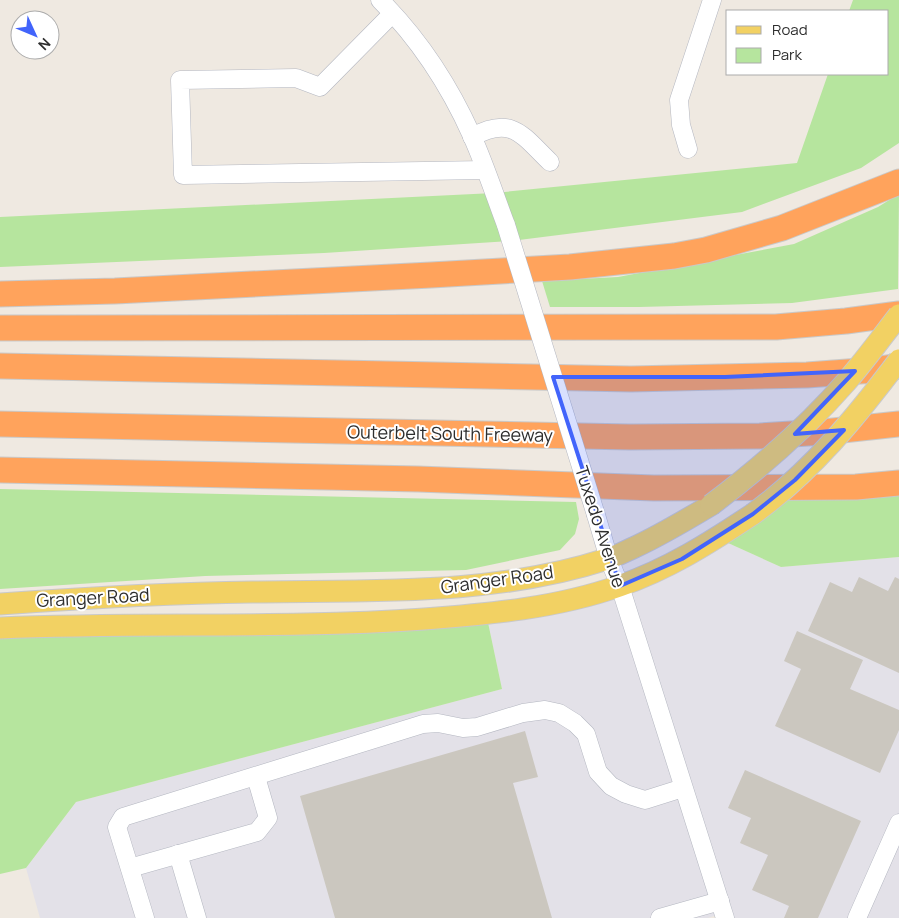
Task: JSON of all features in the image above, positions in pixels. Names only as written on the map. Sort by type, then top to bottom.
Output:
[{"type":"highway","points":[[0,294],[124,291],[422,276],[570,267],[674,256],[706,250],[782,228],[899,182]]},
{"type":"highway","points":[[0,328],[776,327],[899,314]]},
{"type":"highway","points":[[0,366],[631,379],[807,375],[874,370],[899,366]]},
{"type":"highway","name":"Outerbelt South Freeway","points":[[0,424],[639,437],[760,436],[824,432],[899,424]]},
{"type":"highway","points":[[0,470],[418,479],[654,488],[856,488],[899,483]]},
{"type":"main road","name":"Granger Road","points":[[0,604],[186,593],[467,587],[542,577],[609,559],[654,539],[711,505],[748,477],[821,409],[847,381],[899,314]]},
{"type":"main road","name":"Granger Road","points":[[0,628],[67,625],[365,623],[437,618],[519,609],[550,604],[620,586],[682,559],[773,500],[843,432],[899,360]]},
{"type":"street","name":"Tuxedo Avenue","points":[[380,0],[436,70],[472,137],[485,170],[506,226],[609,559],[620,586],[725,918]]},
{"type":"street","points":[[688,149],[681,125],[679,100],[712,0]]},
{"type":"street","points":[[392,14],[320,87],[296,78],[180,80],[183,175],[485,170]]},
{"type":"street","points":[[472,137],[482,131],[498,126],[513,129],[528,140],[550,162]]},
{"type":"street","points":[[145,918],[117,827],[123,817],[423,724],[438,723],[463,728],[477,727],[523,713],[545,710],[559,713],[586,734],[598,772],[611,786],[626,794],[645,800],[683,788]]},
{"type":"street","points":[[130,868],[257,832],[268,818],[256,776]]},
{"type":"street","points":[[857,918],[899,824]]},
{"type":"street","points":[[178,854],[197,918]]},
{"type":"street","points":[[660,918],[720,901]]},
{"type":"highlighted area","points":[[855,371],[795,434],[844,430],[795,480],[753,514],[682,559],[620,586],[553,377],[725,377]]},
{"type":"shaded area","points":[[717,538],[781,567],[899,557],[899,918],[725,918],[723,913],[708,918],[40,918],[26,868],[76,802],[502,689],[486,613],[550,604]]},
{"type":"green space","points":[[853,0],[899,0],[899,143],[861,168],[742,212],[511,241],[324,253],[0,267],[0,217],[494,193],[797,163],[828,75],[889,75],[889,10],[849,10]]},
{"type":"green space","points":[[899,194],[898,289],[792,303],[550,307],[542,281],[618,277],[794,244],[878,207]]},
{"type":"green space","points":[[899,483],[899,557],[781,567],[717,538],[773,500]]},
{"type":"green space","points":[[0,489],[576,502],[579,519],[575,534],[560,550],[466,570],[205,576],[0,589]]},
{"type":"green space","points":[[486,613],[502,689],[76,802],[26,868],[0,874],[0,628]]},
{"type":"building","points":[[859,577],[888,591],[895,577],[899,579],[899,673],[808,631],[830,582],[852,592]]},
{"type":"building","points":[[797,631],[863,660],[850,689],[899,710],[899,730],[880,773],[775,726],[801,669],[784,661]]},
{"type":"building","points":[[525,731],[538,777],[513,783],[552,918],[335,918],[300,796]]},
{"type":"building","points":[[745,770],[861,821],[818,918],[784,918],[789,906],[752,890],[768,855],[740,843],[751,818],[728,808]]}]
